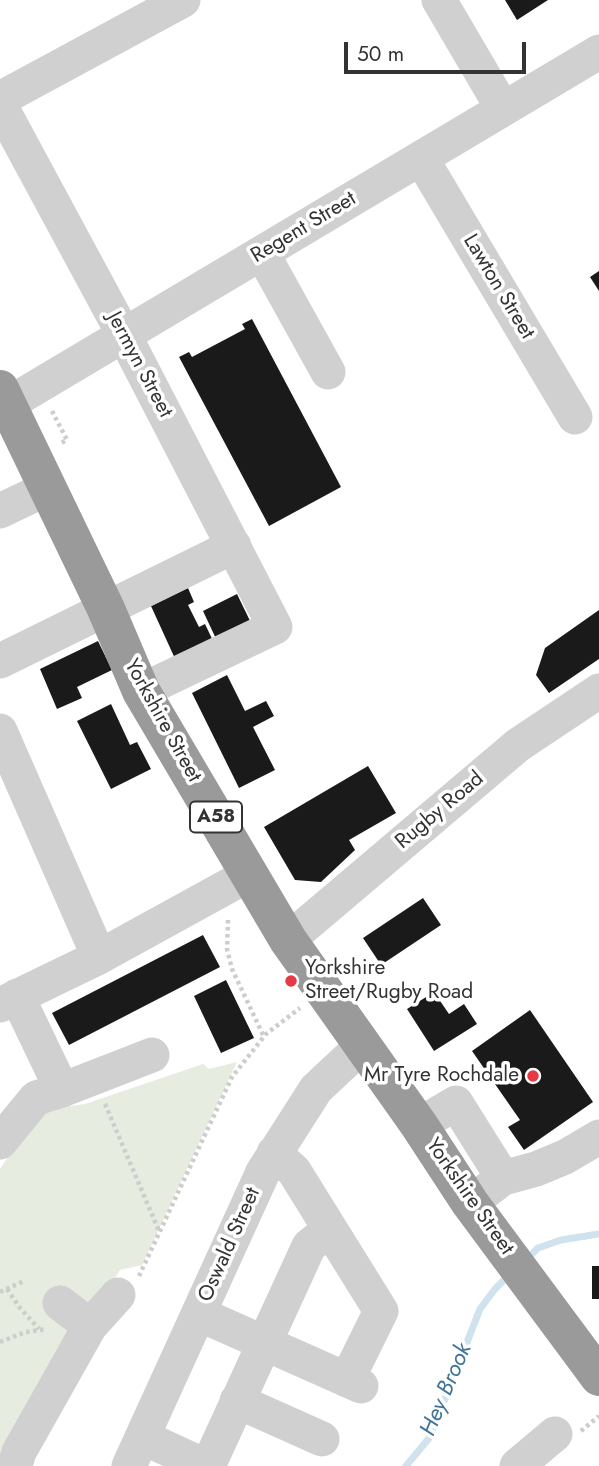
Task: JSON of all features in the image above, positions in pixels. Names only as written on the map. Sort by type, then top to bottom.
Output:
[{"type":"highway","name":"Yorkshire Street","points":[[4,396],[106,609],[141,691],[240,879],[288,940],[419,1125],[470,1203],[599,1377]]},
{"type":"street","points":[[0,99],[183,0]]},
{"type":"street","points":[[439,0],[503,109]]},
{"type":"street","name":"Regent Street","points":[[4,396],[124,335],[599,52]]},
{"type":"street","name":"Jermyn Street","points":[[0,105],[124,335],[275,627],[141,691]]},
{"type":"street","name":"Lawton Street","points":[[421,158],[575,417]]},
{"type":"street","points":[[262,253],[328,372]]},
{"type":"street","points":[[0,511],[48,488]]},
{"type":"street","points":[[9,656],[234,546]]},
{"type":"street","name":"Rugby Road","points":[[288,940],[518,745],[599,691]]},
{"type":"street","points":[[0,731],[99,957]]},
{"type":"street","points":[[62,1090],[9,1001],[99,957],[240,879]]},
{"type":"street","name":"Oswald Street","points":[[135,1451],[263,1172],[316,1089],[363,1045]]},
{"type":"street","points":[[0,1142],[36,1098],[152,1055]]},
{"type":"street","points":[[419,1125],[456,1103],[503,1178]]},
{"type":"street","points":[[470,1203],[503,1178],[565,1157],[599,1137]]},
{"type":"street","points":[[199,1314],[354,1383],[381,1311],[294,1171],[274,1153]]},
{"type":"street","points":[[135,1451],[206,1466],[309,1246],[330,1229]]},
{"type":"street","points":[[15,1466],[68,1320],[118,1295]]},
{"type":"street","points":[[237,1401],[321,1439]]},
{"type":"path","points":[[240,879],[227,948],[232,969],[264,1037]]},
{"type":"path","points":[[118,1295],[132,1293],[232,1077],[264,1037],[323,989]]},
{"type":"path","points":[[94,1077],[159,1231]]},
{"type":"path","points":[[0,1292],[24,1281]]},
{"type":"path","points":[[7,1289],[20,1308],[68,1320]]},
{"type":"path","points":[[0,1342],[68,1320]]},
{"type":"shaded area","points":[[237,1062],[142,1265],[120,1270],[73,1342],[0,1466],[0,1169],[39,1110],[85,1104],[203,1064],[209,1069]]},
{"type":"building","points":[[505,0],[548,0],[517,20]]},
{"type":"building","points":[[599,271],[599,291],[590,277]]},
{"type":"building","points":[[252,319],[341,487],[269,526],[179,357],[189,352],[192,357],[245,329],[242,324]]},
{"type":"building","points":[[188,588],[194,602],[188,605],[199,627],[205,624],[215,645],[177,663],[151,606]]},
{"type":"building","points":[[237,594],[253,627],[218,643],[203,611]]},
{"type":"building","points":[[599,610],[599,659],[549,693],[536,675],[545,648]]},
{"type":"building","points":[[98,641],[112,670],[77,687],[82,698],[57,709],[40,669]]},
{"type":"building","points":[[227,675],[245,711],[266,701],[274,716],[253,727],[275,770],[239,788],[192,693]]},
{"type":"building","points":[[111,704],[130,745],[137,742],[151,769],[111,789],[77,721]]},
{"type":"building","points":[[368,766],[396,813],[349,840],[355,850],[321,882],[295,880],[264,827]]},
{"type":"building","points":[[423,898],[441,925],[381,965],[363,938]]},
{"type":"building","points":[[203,935],[220,967],[69,1045],[52,1013]]},
{"type":"building","points":[[226,980],[254,1038],[221,1053],[194,996]]},
{"type":"building","points":[[434,992],[449,1014],[464,1004],[477,1024],[434,1051],[407,1009]]},
{"type":"building","name":"Mr Tyre Rochdale","points":[[530,1010],[593,1102],[524,1150],[508,1127],[520,1120],[472,1051]]},
{"type":"building","points":[[592,1266],[599,1266],[599,1299],[592,1299]]},
{"type":"waterway","name":"Hey Brook","points":[[526,1260],[538,1248],[561,1240],[599,1234]]},
{"type":"waterway","name":"Hey Brook","points":[[406,1466],[430,1437],[480,1309],[509,1275]]},
{"type":"place","name":"Yorkshire Street/Rugby Road","points":[[291,981]]},
{"type":"place","name":"Mr Tyre Rochdale","points":[[533,1076]]}]
